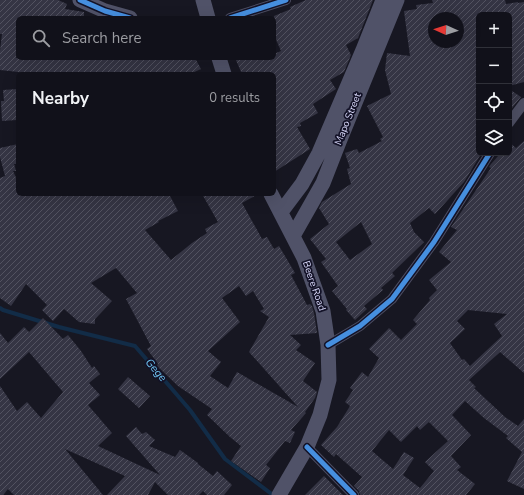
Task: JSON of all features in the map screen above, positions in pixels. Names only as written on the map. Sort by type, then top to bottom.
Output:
[{"type":"main road","points":[[80,0],[105,11],[123,16]]},
{"type":"main road","points":[[203,0],[207,16]]},
{"type":"main road","name":"Mapo Street","points":[[281,212],[302,184],[319,153],[358,64],[383,0]]},
{"type":"main road","name":"Mapo Street","points":[[293,236],[323,183],[397,0]]},
{"type":"main road","points":[[220,60],[223,72]]},
{"type":"main road","name":"Beere Road","points":[[272,196],[304,258],[323,311],[328,345],[329,380],[320,415],[308,447],[279,495]]},
{"type":"street","points":[[236,16],[286,0]]},
{"type":"street","points":[[511,120],[524,103]]},
{"type":"street","points":[[328,345],[360,326],[392,299],[434,242],[488,156]]},
{"type":"street","points":[[308,447],[354,495]]},
{"type":"building","points":[[0,0],[58,0],[67,4],[65,9],[84,12],[84,16],[16,16],[16,60],[196,60],[201,69],[194,72],[18,72],[0,70],[2,34],[0,34]]},
{"type":"building","points":[[306,0],[373,0],[358,38],[346,45],[351,55],[344,72],[330,80],[336,89],[313,104],[318,113],[300,123],[301,126],[297,127],[310,149],[276,171],[276,72],[241,72],[236,60],[276,60],[276,53],[281,51],[276,40],[276,16],[274,16],[291,9],[290,7]]},
{"type":"building","points":[[432,0],[505,0],[506,4],[524,2],[524,82],[512,85],[512,12],[476,12],[476,156],[480,156],[464,182],[435,214],[429,208],[410,223],[414,232],[424,242],[392,273],[395,276],[381,288],[383,290],[364,306],[367,309],[355,320],[332,291],[338,286],[321,262],[326,259],[310,239],[329,224],[319,208],[322,202],[351,184],[347,169],[350,168],[345,153],[357,149],[359,153],[382,141],[380,139],[383,137],[367,106],[391,94],[385,70],[387,53],[410,56],[404,11],[417,9],[416,5],[433,3]],"holes":[[[361,222],[372,244],[350,260],[336,242]]]},
{"type":"building","points":[[16,89],[16,120],[2,121],[1,101],[4,101],[3,90]]},
{"type":"building","points":[[512,91],[521,97],[512,108]]},
{"type":"building","points":[[524,141],[524,373],[500,352],[469,380],[476,387],[474,388],[505,417],[518,426],[524,419],[524,489],[507,481],[522,452],[506,438],[508,436],[465,401],[452,415],[471,435],[451,456],[461,467],[457,470],[475,484],[466,495],[360,495],[359,491],[354,486],[362,477],[336,454],[334,457],[321,445],[337,427],[350,406],[345,402],[353,390],[350,388],[362,372],[368,377],[379,358],[369,349],[389,328],[401,340],[417,324],[413,320],[430,300],[429,298],[437,290],[429,280],[451,262],[439,252],[457,230],[451,227],[491,168],[489,167],[491,164],[498,156],[512,156],[512,145],[516,148]],"holes":[[[468,310],[507,314],[494,324],[502,336],[470,366],[464,359],[462,360],[450,343],[465,329],[457,321]],[[429,422],[448,441],[425,462],[434,471],[420,488],[403,475],[414,458],[404,452],[393,469],[372,451],[389,430],[401,442],[417,426],[420,430]]]},
{"type":"building","points":[[16,144],[16,164],[14,164],[16,171],[13,171],[16,178],[16,196],[170,196],[178,211],[158,221],[159,222],[145,230],[171,260],[207,233],[205,229],[218,222],[203,196],[254,196],[242,203],[262,239],[267,237],[274,249],[279,246],[295,273],[291,275],[307,305],[310,304],[312,306],[317,333],[290,335],[301,345],[296,350],[315,363],[303,381],[317,392],[315,398],[305,412],[306,413],[291,430],[295,432],[290,443],[285,441],[266,465],[270,468],[261,482],[231,461],[241,446],[207,415],[212,409],[178,386],[157,366],[158,364],[147,349],[151,346],[126,299],[137,293],[116,268],[91,283],[112,301],[95,319],[95,324],[79,322],[64,309],[53,321],[42,310],[47,305],[26,284],[11,306],[0,298],[0,178],[5,176],[0,157],[0,148]],"holes":[[[239,286],[246,296],[253,291],[264,309],[260,311],[269,317],[249,352],[298,407],[237,372],[228,388],[210,376],[221,362],[208,351],[240,322],[222,298]]]},
{"type":"building","points":[[43,318],[63,339],[68,335],[92,368],[94,366],[100,374],[89,383],[100,395],[88,405],[112,433],[98,446],[160,475],[126,436],[136,427],[142,434],[146,432],[155,440],[149,446],[175,457],[180,450],[213,476],[217,471],[232,485],[224,495],[207,495],[203,491],[199,495],[168,495],[155,482],[148,495],[107,495],[125,476],[65,449],[103,495],[14,495],[8,489],[3,495],[0,495],[0,386],[17,411],[27,402],[41,418],[63,392],[29,352],[0,379],[0,333],[8,343],[24,327],[29,332]]},
{"type":"building","points":[[128,377],[150,396],[139,408],[118,389]]},
{"type":"building","points":[[324,476],[343,495],[305,495]]},
{"type":"waterway","name":"Gege","points":[[0,308],[59,327],[135,346],[190,410],[225,459],[273,495]]},
{"type":"cycle path","points":[[80,0],[105,11],[123,16]]},
{"type":"cycle path","points":[[236,16],[286,0]]},
{"type":"cycle path","points":[[328,345],[360,326],[392,299],[434,242],[488,156]]},
{"type":"cycle path","points":[[307,447],[354,495]]}]
